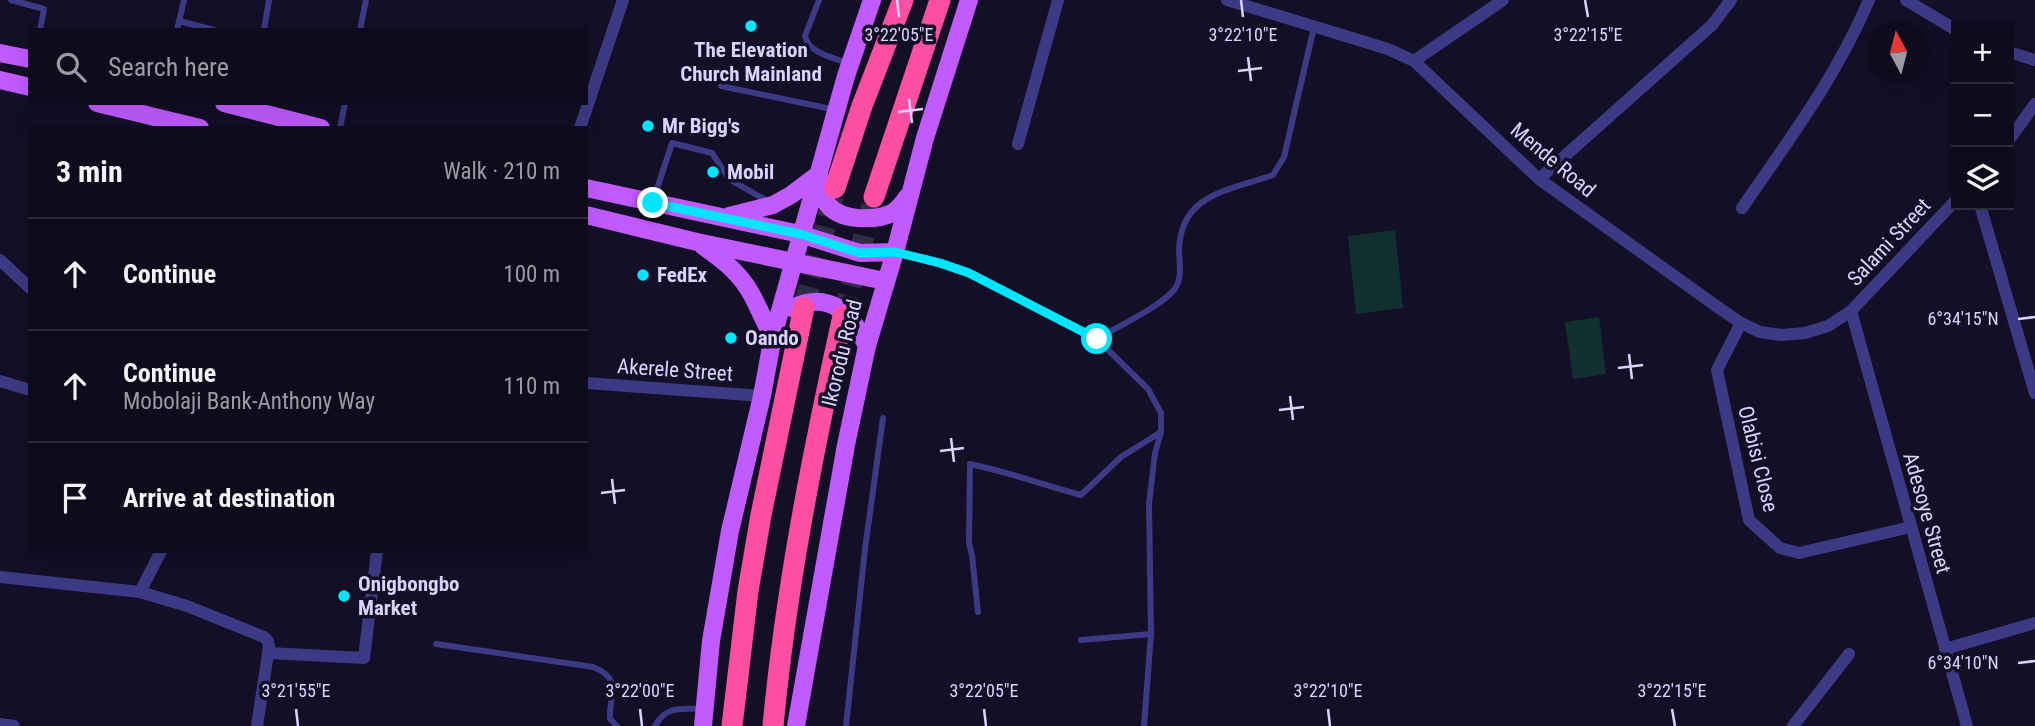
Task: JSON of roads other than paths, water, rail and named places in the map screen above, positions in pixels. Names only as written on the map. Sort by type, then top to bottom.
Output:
[{"type":"highway","points":[[827,181],[862,106],[903,0]]},
{"type":"highway","points":[[874,197],[940,0]]},
{"type":"highway","points":[[732,726],[761,516],[804,307]]},
{"type":"highway","name":"Ikorodu Road","points":[[773,726],[779,657],[802,513],[843,316]]},
{"type":"main road","points":[[872,0],[850,63],[838,110],[827,181],[822,192],[828,205],[851,216],[867,218],[890,214],[899,208],[909,194]]},
{"type":"main road","name":"Ikorodu Road","points":[[796,726],[846,445],[867,346],[909,194],[969,0]]},
{"type":"main road","points":[[0,53],[28,59]]},
{"type":"main road","points":[[0,80],[28,87]]},
{"type":"main road","points":[[105,105],[192,126]]},
{"type":"main road","points":[[253,107],[315,126]]},
{"type":"main road","points":[[723,218],[773,205],[827,181]]},
{"type":"main road","points":[[704,717],[711,641],[730,531],[762,396],[773,336],[800,234],[827,181]]},
{"type":"main road","points":[[588,188],[800,234],[860,253],[895,252]]},
{"type":"main road","points":[[588,215],[697,242],[885,281]]},
{"type":"main road","points":[[697,242],[737,272],[773,336]]},
{"type":"main road","points":[[773,336],[792,308],[801,303],[822,301],[837,306],[850,319],[867,346]]},
{"type":"street","points":[[588,104],[623,0]]},
{"type":"street","points":[[1018,144],[1058,0]]},
{"type":"street","name":"Mende Road","points":[[1227,0],[1246,2],[1314,27],[1388,49],[1415,61],[1539,179],[1741,323],[1760,332],[1782,335],[1805,333],[1828,326],[1851,311]]},
{"type":"street","points":[[1415,61],[1503,0]]},
{"type":"street","points":[[1539,179],[1712,25],[1731,0]]},
{"type":"street","points":[[1742,208],[1823,90],[1869,0]]},
{"type":"street","points":[[1906,0],[1951,27]]},
{"type":"street","points":[[2014,54],[2035,60]]},
{"type":"street","points":[[2014,133],[2035,104]]},
{"type":"street","points":[[581,126],[588,105]]},
{"type":"street","name":"Salami Street","points":[[1851,311],[1951,205]]},
{"type":"street","points":[[1982,210],[2033,377],[2035,393]]},
{"type":"street","points":[[0,260],[28,286]]},
{"type":"street","name":"Adesoye Street","points":[[1851,311],[1967,726]]},
{"type":"street","name":"Olabisi Close","points":[[1741,323],[1717,370],[1749,520],[1780,548],[1799,553],[1911,527]]},
{"type":"street","points":[[0,381],[28,389]]},
{"type":"street","name":"Akerele Street","points":[[588,383],[762,396]]},
{"type":"street","points":[[140,592],[160,553]]},
{"type":"street","points":[[0,577],[140,592],[187,606],[268,647],[364,658],[377,553]]},
{"type":"street","points":[[1945,649],[2035,623]]},
{"type":"street","points":[[257,726],[268,647]]},
{"type":"street","points":[[1793,726],[1849,654]]},
{"type":"street","points":[[0,724],[15,726]]},
{"type":"lane","points":[[11,0],[44,9],[40,28]]},
{"type":"lane","points":[[177,28],[184,0]]},
{"type":"lane","points":[[264,28],[269,0]]},
{"type":"lane","points":[[360,28],[366,0]]},
{"type":"lane","points":[[819,0],[805,41],[829,56],[850,63]]},
{"type":"lane","points":[[179,21],[206,28]]},
{"type":"lane","points":[[1097,339],[1176,289],[1180,278],[1181,231],[1194,209],[1206,198],[1273,175],[1280,167],[1314,27]]},
{"type":"lane","points":[[721,86],[838,110]]},
{"type":"lane","points":[[340,126],[345,105]]},
{"type":"lane","points":[[653,203],[672,144],[712,153],[729,179],[773,205]]},
{"type":"lane","points":[[895,252],[969,273],[1097,339],[1148,389],[1161,413],[1161,432],[1155,453],[1149,504],[1152,634],[1144,726]]},
{"type":"lane","points":[[846,726],[883,418]]},
{"type":"lane","points":[[978,612],[972,555],[968,543],[970,464],[1013,473],[1081,495],[1121,457],[1161,432]]},
{"type":"lane","points":[[1081,640],[1152,634]]},
{"type":"lane","points":[[436,644],[582,665],[606,672],[612,680],[613,688],[610,719],[617,726]]},
{"type":"lane","points":[[655,726],[660,716],[667,711],[704,717]]},
{"type":"tunnel","points":[[804,307],[835,190]]},
{"type":"tunnel","points":[[843,316],[874,197]]},
{"type":"place","name":"The Elevation Church Mainland","points":[[751,26]]},
{"type":"place","name":"Mr Bigg's","points":[[648,126]]},
{"type":"place","name":"Mobil","points":[[713,172]]},
{"type":"place","name":"FedEx","points":[[643,275]]},
{"type":"place","name":"Oando","points":[[731,338]]},
{"type":"place","name":"Onigbongbo Market","points":[[344,596]]}]
